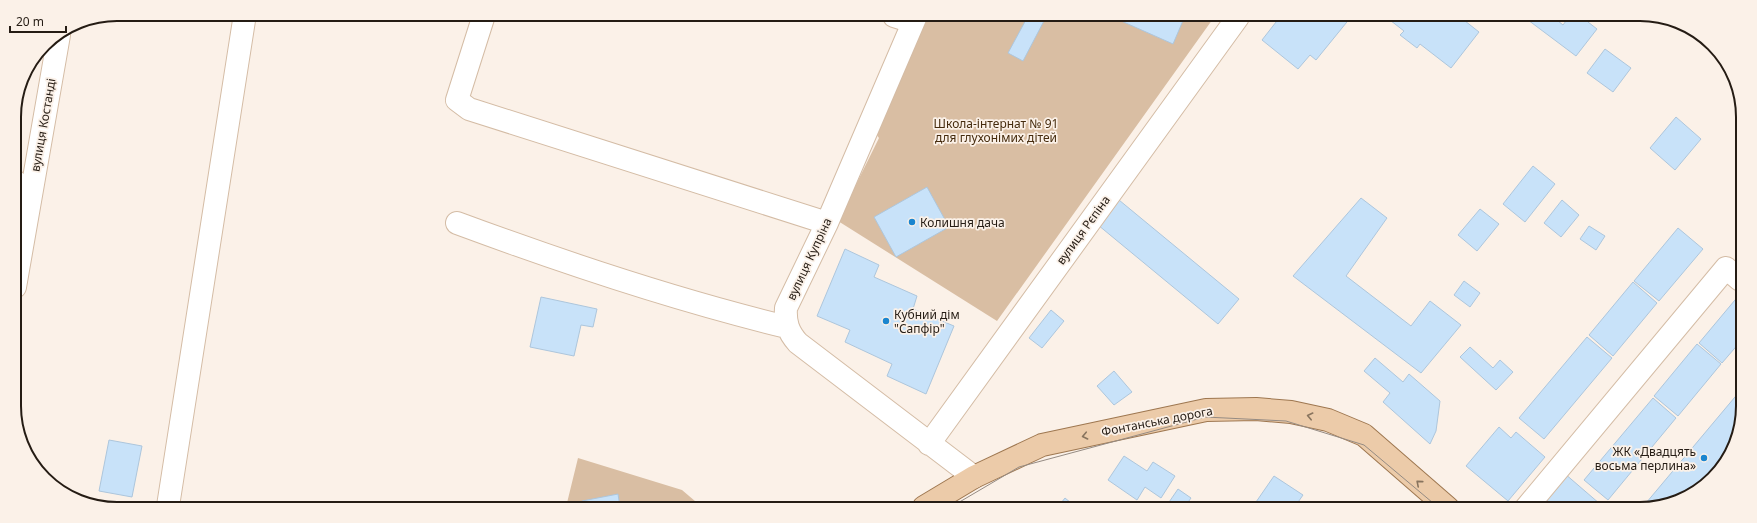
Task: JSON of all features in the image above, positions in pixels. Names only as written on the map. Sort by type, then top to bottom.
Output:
[{"type":"main road","name":"Фонтанська дорога","points":[[932,502],[974,477],[1042,445],[1206,410],[1256,409],[1291,412],[1328,420],[1364,436],[1441,502]]},
{"type":"street","points":[[169,502],[244,21]]},
{"type":"street","points":[[482,21],[457,100],[469,109],[826,223]]},
{"type":"street","name":"вулиця Купріна","points":[[787,327],[786,308],[826,223],[907,21]]},
{"type":"street","name":"вулиця Рєпіна","points":[[929,444],[1234,21]]},
{"type":"street","name":"вулиця Костанді","points":[[21,253],[58,42]]},
{"type":"street","points":[[21,192],[29,207]]},
{"type":"street","points":[[456,223],[543,254],[725,312],[787,327],[798,343],[974,477]]},
{"type":"street","points":[[1531,502],[1726,268],[1736,277]]},
{"type":"green space","name":"Школа-інтернат № 91 для глухонімих дітей","points":[[924,21],[1211,21],[997,321],[838,221],[879,138],[871,127]]},
{"type":"green space","points":[[578,458],[682,490],[696,502],[567,502]]},
{"type":"building","points":[[1025,21],[1044,21],[1023,61],[1008,53]]},
{"type":"building","points":[[1121,21],[1183,21],[1173,44]]},
{"type":"building","points":[[1277,21],[1348,21],[1316,60],[1310,55],[1298,69],[1262,40]]},
{"type":"building","points":[[1391,21],[1465,21],[1479,32],[1451,68],[1420,44],[1417,48],[1400,35],[1404,31]]},
{"type":"building","points":[[1529,21],[1558,21],[1563,25],[1566,21],[1589,21],[1588,22],[1597,29],[1576,56]]},
{"type":"building","points":[[1605,49],[1631,68],[1613,92],[1587,73]]},
{"type":"building","points":[[1676,117],[1701,139],[1675,170],[1650,148]]},
{"type":"building","points":[[1533,166],[1555,184],[1525,222],[1503,204]]},
{"type":"building","name":"Колишня дача","points":[[927,187],[949,227],[896,257],[874,217]]},
{"type":"building","points":[[1361,198],[1387,218],[1346,276],[1411,326],[1430,301],[1461,325],[1421,373],[1293,276]]},
{"type":"building","points":[[1119,200],[1239,299],[1218,324],[1098,225]]},
{"type":"building","points":[[1562,200],[1579,215],[1561,237],[1544,223]]},
{"type":"building","points":[[1480,209],[1499,224],[1477,251],[1458,235]]},
{"type":"building","points":[[1589,226],[1605,236],[1596,250],[1580,239]]},
{"type":"building","points":[[1678,228],[1703,249],[1659,301],[1634,281]]},
{"type":"building","name":"Кубний дім \"Сапфір\"","points":[[845,249],[879,265],[874,277],[917,296],[913,309],[954,326],[926,394],[887,376],[892,364],[845,342],[850,330],[817,316]]},
{"type":"building","points":[[1464,281],[1480,293],[1470,307],[1454,295]]},
{"type":"building","points":[[1633,282],[1657,303],[1613,356],[1589,335]]},
{"type":"building","points":[[541,297],[597,309],[593,327],[581,325],[574,356],[530,347]]},
{"type":"building","points":[[1736,299],[1736,347],[1722,363],[1699,343]]},
{"type":"building","points":[[1051,310],[1064,321],[1042,348],[1029,338]]},
{"type":"building","points":[[1587,337],[1612,358],[1544,439],[1519,418]]},
{"type":"building","points":[[1697,344],[1721,364],[1678,416],[1654,396]]},
{"type":"building","points":[[1470,347],[1493,368],[1500,360],[1513,372],[1496,390],[1460,357]]},
{"type":"building","points":[[1375,358],[1403,382],[1409,374],[1440,401],[1436,431],[1430,444],[1383,402],[1390,393],[1364,371]]},
{"type":"building","points":[[1114,371],[1132,392],[1114,405],[1097,386]]},
{"type":"building","name":"ЖК «Двадцять восьма перлина»","points":[[1736,396],[1733,431],[1729,443],[1720,459],[1712,469],[1698,482],[1677,495],[1665,499],[1647,502]]},
{"type":"building","points":[[1653,398],[1676,418],[1608,500],[1584,480]]},
{"type":"building","points":[[1499,427],[1511,438],[1516,432],[1545,457],[1508,501],[1466,466]]},
{"type":"building","points":[[109,440],[142,446],[132,497],[99,491]]},
{"type":"building","points":[[1124,456],[1147,471],[1153,462],[1175,476],[1161,498],[1145,487],[1137,500],[1108,480]]},
{"type":"building","points":[[1564,473],[1598,502],[1541,502]]},
{"type":"building","points":[[1274,476],[1303,495],[1298,502],[1256,502]]},
{"type":"building","points":[[1178,489],[1191,498],[1188,502],[1169,502]]},
{"type":"building","points":[[618,494],[619,502],[582,502]]},
{"type":"building","points":[[1065,498],[1070,502],[1062,502]]},
{"type":"tram line","points":[[960,502],[1019,467],[1205,417],[1286,421],[1364,445],[1432,502]]},
{"type":"place","name":"Колишня дача","points":[[912,222]]},
{"type":"place","name":"Кубний дім \"Сапфір\"","points":[[886,321]]},
{"type":"place","name":"ЖК «Двадцять восьма перлина»","points":[[1704,458]]}]
